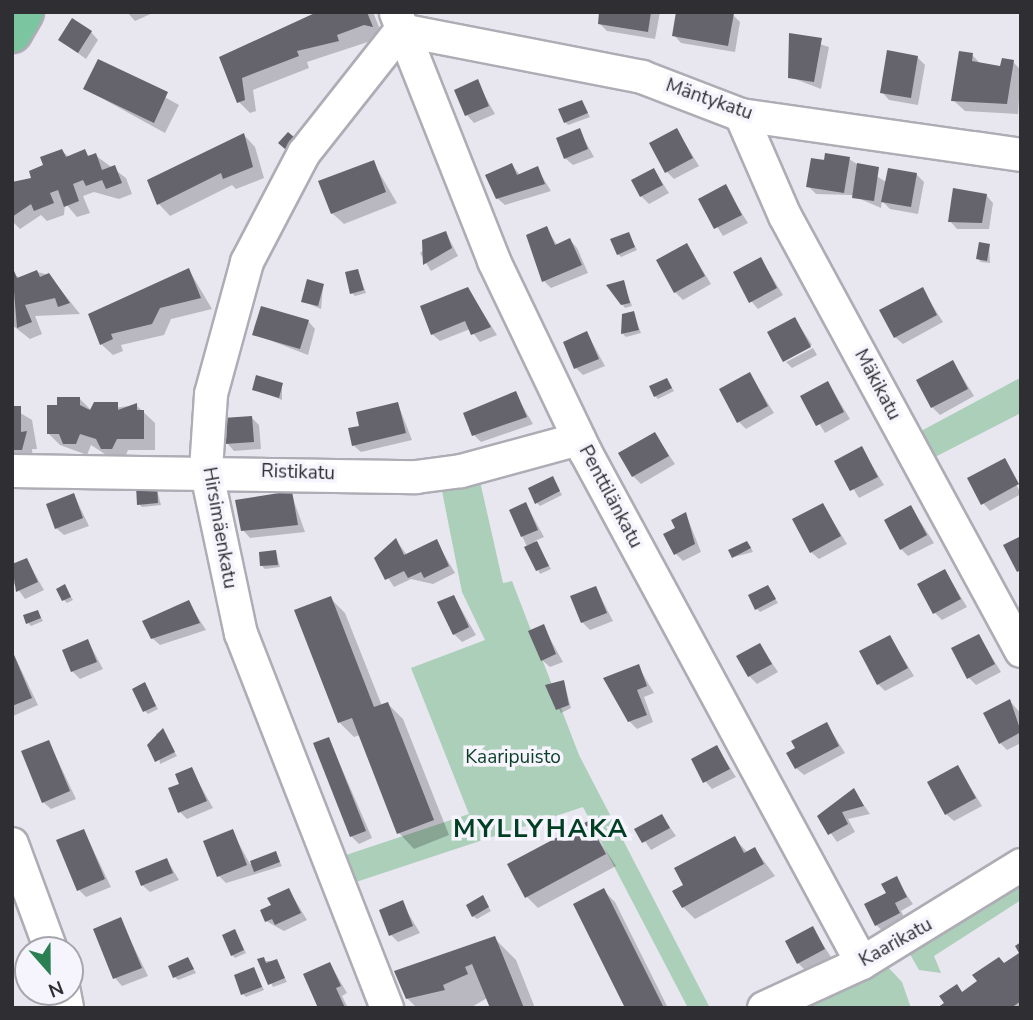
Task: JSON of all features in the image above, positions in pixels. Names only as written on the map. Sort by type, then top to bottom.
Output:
[{"type":"main road","points":[[12,33],[24,12]]},
{"type":"street","name":"Mäntykatu","points":[[398,21],[642,77],[741,115],[1021,155]]},
{"type":"street","name":"Penttilänkatu","points":[[398,21],[494,261],[579,439],[862,963]]},
{"type":"street","name":"Hirsimäenkatu","points":[[387,1008],[241,634],[206,470],[211,394],[247,262],[304,153],[398,21]]},
{"type":"street","name":"Mäkikatu","points":[[741,115],[785,216],[1021,651]]},
{"type":"street","name":"Ristikatu","points":[[12,471],[206,470],[416,477],[461,471],[579,439]]},
{"type":"street","points":[[12,844],[46,936]]},
{"type":"street","name":"Kaarikatu","points":[[764,1008],[862,963],[1021,865]]},
{"type":"green space","points":[[1021,371],[1021,413],[935,457],[921,431],[1020,378]]},
{"type":"green space","name":"Kaaripuisto","points":[[479,477],[503,583],[512,581],[579,755],[710,1008],[688,1008],[583,807],[353,883],[343,856],[469,814],[411,668],[485,640],[462,592],[440,481]]},
{"type":"green space","points":[[1021,876],[1021,900],[934,956],[941,973],[919,970],[907,949]]},
{"type":"green space","points":[[885,964],[902,982],[911,1008],[796,1008]]},
{"type":"building","points":[[317,12],[367,12],[373,27],[364,25],[337,35],[339,41],[297,51],[299,56],[242,78],[245,100],[237,103],[219,57]]},
{"type":"building","points":[[599,12],[651,12],[648,32],[598,24]]},
{"type":"building","points":[[676,12],[734,13],[728,46],[672,36]]},
{"type":"building","points":[[72,18],[92,31],[78,53],[58,40]]},
{"type":"building","points":[[789,33],[822,38],[814,82],[788,78]]},
{"type":"building","points":[[887,50],[918,56],[911,98],[880,93]]},
{"type":"building","points":[[959,51],[973,53],[972,61],[1000,66],[1002,58],[1014,60],[1007,104],[951,101]]},
{"type":"building","points":[[98,59],[168,92],[154,123],[83,89]]},
{"type":"building","points":[[478,79],[489,106],[465,116],[454,90]]},
{"type":"building","points":[[582,100],[588,113],[564,123],[558,109]]},
{"type":"building","points":[[580,128],[588,149],[564,159],[556,138]]},
{"type":"building","points":[[677,128],[693,158],[665,173],[649,143]]},
{"type":"building","points":[[288,132],[295,138],[285,149],[278,143]]},
{"type":"building","points":[[244,133],[253,167],[223,179],[221,173],[157,205],[147,180]]},
{"type":"building","points":[[62,149],[66,157],[85,149],[88,156],[96,153],[102,170],[115,165],[122,183],[106,189],[102,180],[86,186],[83,180],[73,184],[79,201],[64,207],[58,190],[50,193],[54,203],[34,211],[31,204],[12,217],[12,182],[31,178],[29,171],[43,165],[40,157]]},
{"type":"building","points":[[825,153],[850,157],[844,193],[806,187],[811,158],[824,160]]},
{"type":"building","points":[[374,160],[386,192],[331,214],[318,181]]},
{"type":"building","points":[[512,163],[517,175],[538,166],[545,184],[496,199],[485,175]]},
{"type":"building","points":[[857,163],[879,167],[874,201],[852,198]]},
{"type":"building","points":[[654,168],[663,185],[640,197],[631,180]]},
{"type":"building","points":[[888,168],[917,173],[911,207],[881,202]]},
{"type":"building","points":[[726,184],[742,215],[714,229],[698,199]]},
{"type":"building","points":[[953,188],[987,194],[982,223],[948,222]]},
{"type":"building","points":[[547,226],[555,245],[570,238],[582,265],[542,282],[526,235]]},
{"type":"building","points":[[446,231],[452,248],[423,265],[422,240]]},
{"type":"building","points":[[629,232],[635,247],[617,255],[610,239]]},
{"type":"building","points":[[979,242],[990,244],[987,261],[976,259]]},
{"type":"building","points":[[687,243],[705,276],[674,293],[656,260]]},
{"type":"building","points":[[761,257],[777,288],[749,303],[733,272]]},
{"type":"building","points":[[12,266],[17,278],[37,270],[40,277],[49,273],[70,303],[58,307],[55,298],[25,305],[32,322],[17,328]]},
{"type":"building","points":[[189,268],[201,298],[160,308],[152,324],[111,334],[113,339],[100,345],[88,314]]},
{"type":"building","points":[[358,269],[364,290],[350,294],[345,272]]},
{"type":"building","points":[[307,279],[324,284],[318,306],[301,302]]},
{"type":"building","points":[[624,280],[630,303],[621,305],[606,285]]},
{"type":"building","points":[[468,287],[491,327],[471,335],[465,321],[431,335],[420,306]]},
{"type":"building","points":[[923,287],[937,315],[894,338],[879,310]]},
{"type":"building","points":[[261,306],[309,320],[300,349],[252,335]]},
{"type":"building","points":[[634,311],[639,330],[621,334],[622,314]]},
{"type":"building","points":[[795,317],[811,347],[783,362],[767,332]]},
{"type":"building","points":[[587,331],[599,359],[574,369],[563,342]]},
{"type":"building","points":[[953,360],[968,389],[931,408],[916,380]]},
{"type":"building","points":[[750,372],[768,406],[737,423],[719,389]]},
{"type":"building","points":[[256,375],[283,383],[279,398],[252,390]]},
{"type":"building","points":[[667,378],[672,388],[654,397],[649,386]]},
{"type":"building","points":[[828,381],[844,412],[816,426],[800,396]]},
{"type":"building","points":[[516,391],[527,417],[472,436],[463,413]]},
{"type":"building","points":[[57,397],[80,397],[80,405],[90,410],[94,402],[118,402],[118,410],[137,403],[137,410],[144,410],[144,439],[117,439],[112,449],[101,449],[96,439],[80,434],[76,444],[63,444],[59,434],[47,434],[47,405],[57,405]]},
{"type":"building","points":[[398,402],[406,433],[352,446],[348,428],[359,426],[356,412]]},
{"type":"building","points":[[12,406],[21,406],[21,432],[27,431],[22,450],[13,450]]},
{"type":"building","points":[[252,416],[254,442],[225,444],[223,418]]},
{"type":"building","points":[[655,432],[669,456],[632,477],[618,453]]},
{"type":"building","points":[[862,446],[878,477],[850,491],[834,461]]},
{"type":"building","points":[[1005,458],[1019,484],[981,505],[967,478]]},
{"type":"building","points":[[553,476],[560,491],[535,504],[528,488]]},
{"type":"building","points":[[157,485],[158,503],[137,505],[136,486]]},
{"type":"building","points":[[292,491],[298,525],[241,531],[235,500]]},
{"type":"building","points":[[74,493],[83,518],[55,529],[46,504]]},
{"type":"building","points":[[526,502],[538,530],[521,537],[509,510]]},
{"type":"building","points":[[823,503],[841,536],[810,553],[792,519]]},
{"type":"building","points":[[911,505],[927,535],[900,550],[884,520]]},
{"type":"building","points":[[686,512],[695,544],[674,555],[663,534],[675,528],[671,520]]},
{"type":"building","points":[[1021,536],[1021,570],[1017,572],[1003,545]]},
{"type":"building","points":[[396,538],[404,555],[437,539],[449,566],[424,578],[421,572],[408,578],[404,571],[385,580],[374,558]]},
{"type":"building","points":[[537,541],[549,566],[536,571],[524,547]]},
{"type":"building","points":[[747,541],[751,548],[732,558],[728,550]]},
{"type":"building","points":[[276,550],[278,565],[260,566],[259,552]]},
{"type":"building","points":[[27,558],[38,582],[16,592],[12,564]]},
{"type":"building","points":[[945,569],[961,599],[933,614],[917,584]]},
{"type":"building","points":[[65,584],[71,597],[62,601],[56,589]]},
{"type":"building","points":[[768,585],[776,599],[755,610],[748,595]]},
{"type":"building","points":[[596,586],[607,613],[581,623],[570,596]]},
{"type":"building","points":[[454,595],[469,627],[453,635],[437,602]]},
{"type":"building","points":[[331,596],[374,707],[388,702],[434,820],[397,834],[352,718],[338,723],[294,610]]},
{"type":"building","points":[[189,600],[200,623],[151,639],[142,621]]},
{"type":"building","points":[[38,610],[41,618],[26,624],[23,615]]},
{"type":"building","points":[[544,624],[556,654],[541,661],[528,631]]},
{"type":"building","points":[[979,634],[995,664],[967,679],[951,648]]},
{"type":"building","points":[[890,635],[908,668],[877,685],[859,651]]},
{"type":"building","points":[[88,639],[97,662],[71,672],[62,650]]},
{"type":"building","points":[[760,643],[772,664],[748,677],[736,656]]},
{"type":"building","points":[[12,650],[32,698],[12,706]]},
{"type":"building","points":[[639,664],[647,686],[637,690],[647,715],[628,722],[603,678]]},
{"type":"building","points":[[564,680],[569,705],[556,710],[545,685]]},
{"type":"building","points":[[145,682],[156,706],[143,712],[132,689]]},
{"type":"building","points":[[1010,699],[1021,732],[999,744],[983,713]]},
{"type":"building","points":[[827,722],[839,746],[795,769],[786,753],[795,748],[791,741]]},
{"type":"building","points":[[163,728],[175,752],[155,762],[147,745]]},
{"type":"building","points":[[329,737],[366,831],[350,837],[313,743]]},
{"type":"building","points":[[49,740],[70,791],[42,803],[21,751]]},
{"type":"building","points":[[717,745],[730,769],[703,783],[691,759]]},
{"type":"building","points":[[958,765],[976,798],[945,815],[927,782]]},
{"type":"building","points":[[192,767],[207,801],[178,813],[168,788],[179,784],[175,774]]},
{"type":"building","points":[[854,788],[864,806],[842,812],[848,824],[828,835],[817,816]]},
{"type":"building","points":[[662,814],[670,828],[642,843],[634,829]]},
{"type":"building","points":[[588,821],[606,854],[525,898],[507,864]]},
{"type":"building","points":[[84,829],[105,879],[77,891],[56,840]]},
{"type":"building","points":[[233,829],[247,865],[217,877],[203,841]]},
{"type":"building","points":[[735,836],[744,853],[755,847],[764,864],[682,908],[672,891],[683,885],[674,868]]},
{"type":"building","points":[[276,851],[280,862],[254,872],[250,861]]},
{"type":"building","points":[[167,858],[173,873],[141,886],[135,871]]},
{"type":"building","points":[[897,876],[907,897],[895,903],[900,913],[875,926],[864,904],[886,893],[881,884]]},
{"type":"building","points":[[289,888],[301,913],[275,925],[272,919],[265,922],[260,910],[271,905],[267,898]]},
{"type":"building","points":[[604,888],[664,1008],[625,1008],[573,904]]},
{"type":"building","points":[[483,895],[489,907],[472,917],[466,905]]},
{"type":"building","points":[[403,900],[413,926],[389,936],[379,910]]},
{"type":"building","points":[[121,917],[142,968],[113,979],[93,929]]},
{"type":"building","points":[[813,926],[825,949],[797,964],[785,941]]},
{"type":"building","points":[[235,929],[244,950],[231,956],[222,935]]},
{"type":"building","points":[[495,936],[524,1008],[490,1008],[472,964],[465,967],[468,974],[443,985],[445,990],[406,999],[394,971]]},
{"type":"building","points":[[1021,942],[1021,1001],[1011,1008],[937,1008],[944,1003],[939,996],[957,984],[962,992],[977,981],[972,975],[999,957],[1004,963],[1019,953],[1015,946]]},
{"type":"building","points":[[188,957],[194,969],[173,978],[168,966]]},
{"type":"building","points":[[264,957],[266,963],[277,959],[285,978],[268,985],[257,959]]},
{"type":"building","points":[[330,962],[341,986],[336,988],[345,1008],[318,1008],[303,974]]},
{"type":"building","points":[[254,967],[262,987],[241,995],[234,975]]},
{"type":"district","name":"MYLLYHAKA","points":[[541,829]]}]
